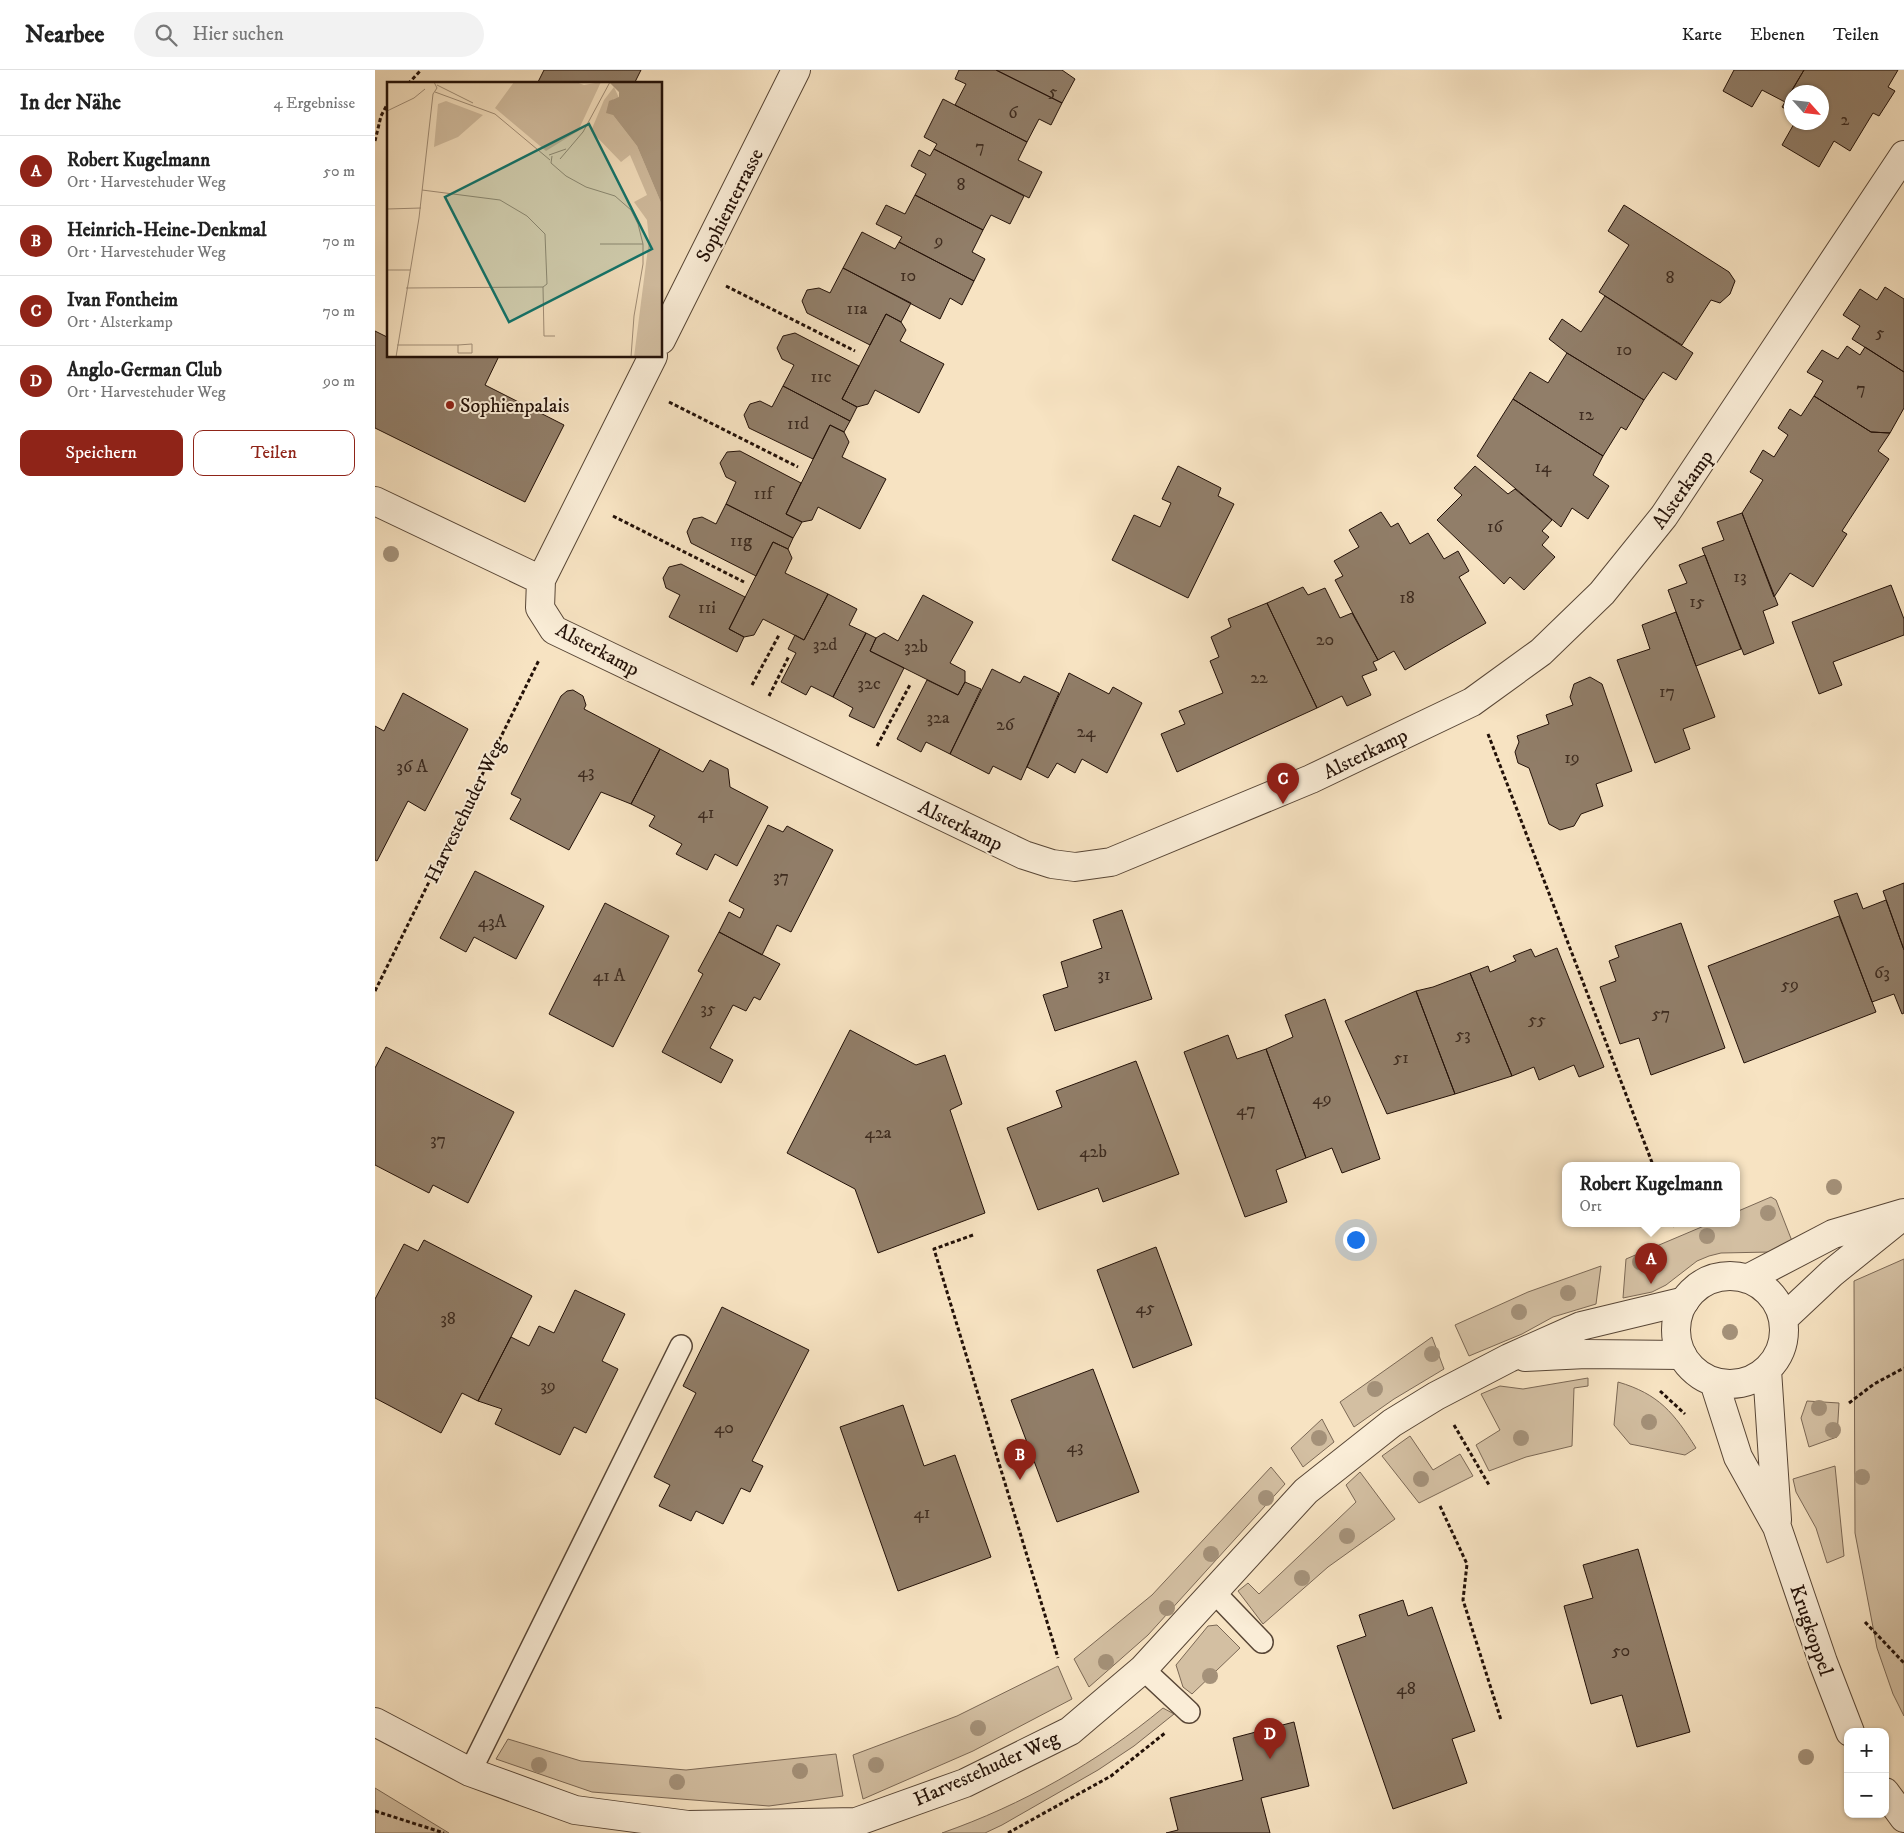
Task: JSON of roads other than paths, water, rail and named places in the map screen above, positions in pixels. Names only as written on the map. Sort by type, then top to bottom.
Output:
[{"type":"street","name":"Sophienterrasse","points":[[663,336],[796,70]]},
{"type":"street","name":"Alsterkamp","points":[[541,580],[540,608],[554,630],[1024,855],[1052,864],[1075,867],[1111,862],[1311,779],[1463,706],[1541,652],[1602,593],[1664,516],[1904,155]]},
{"type":"street","points":[[375,501],[541,580],[652,358]]},
{"type":"street","points":[[1747,1279],[1833,1234],[1904,1214]]},
{"type":"street","points":[[1783,1319],[1832,1273],[1904,1214]]},
{"type":"street","name":"Harvestehuder Weg","points":[[375,1722],[470,1772],[575,1810],[688,1825],[856,1822],[965,1783],[1070,1731],[1143,1670],[1306,1491],[1392,1423],[1436,1396],[1509,1358],[1581,1326],[1685,1301],[1706,1282],[1719,1277],[1733,1276],[1759,1284],[1779,1306],[1783,1319],[1782,1347],[1767,1370],[1755,1379],[1727,1384],[1713,1382],[1701,1376],[1690,1367],[1682,1355],[1677,1342],[1676,1328],[1685,1301]]},
{"type":"street","name":"Harvestehuder Weg","points":[[1509,1358],[1586,1354],[1682,1355]]},
{"type":"street","name":"Krugkoppel","points":[[1767,1370],[1777,1527]]},
{"type":"street","name":"Krugkoppel","points":[[1713,1382],[1738,1457],[1777,1527],[1817,1644],[1848,1728]]},
{"type":"street","points":[[1889,1797],[1904,1818]]},
{"type":"lane","points":[[470,1772],[681,1346]]},
{"type":"lane","points":[[1215,1593],[1262,1642]]},
{"type":"lane","points":[[1143,1670],[1189,1712]]},
{"type":"place","name":"Sophienpalais","points":[[450,405]]},
{"type":"place","name":"Ivan Fontheim","points":[[1283,804]]},
{"type":"place","name":"Robert Kugelmann","points":[[1651,1284]]},
{"type":"place","name":"Heinrich-Heine-Denkmal","points":[[1020,1480]]},
{"type":"place","name":"Anglo-German Club","points":[[1270,1759]]}]
